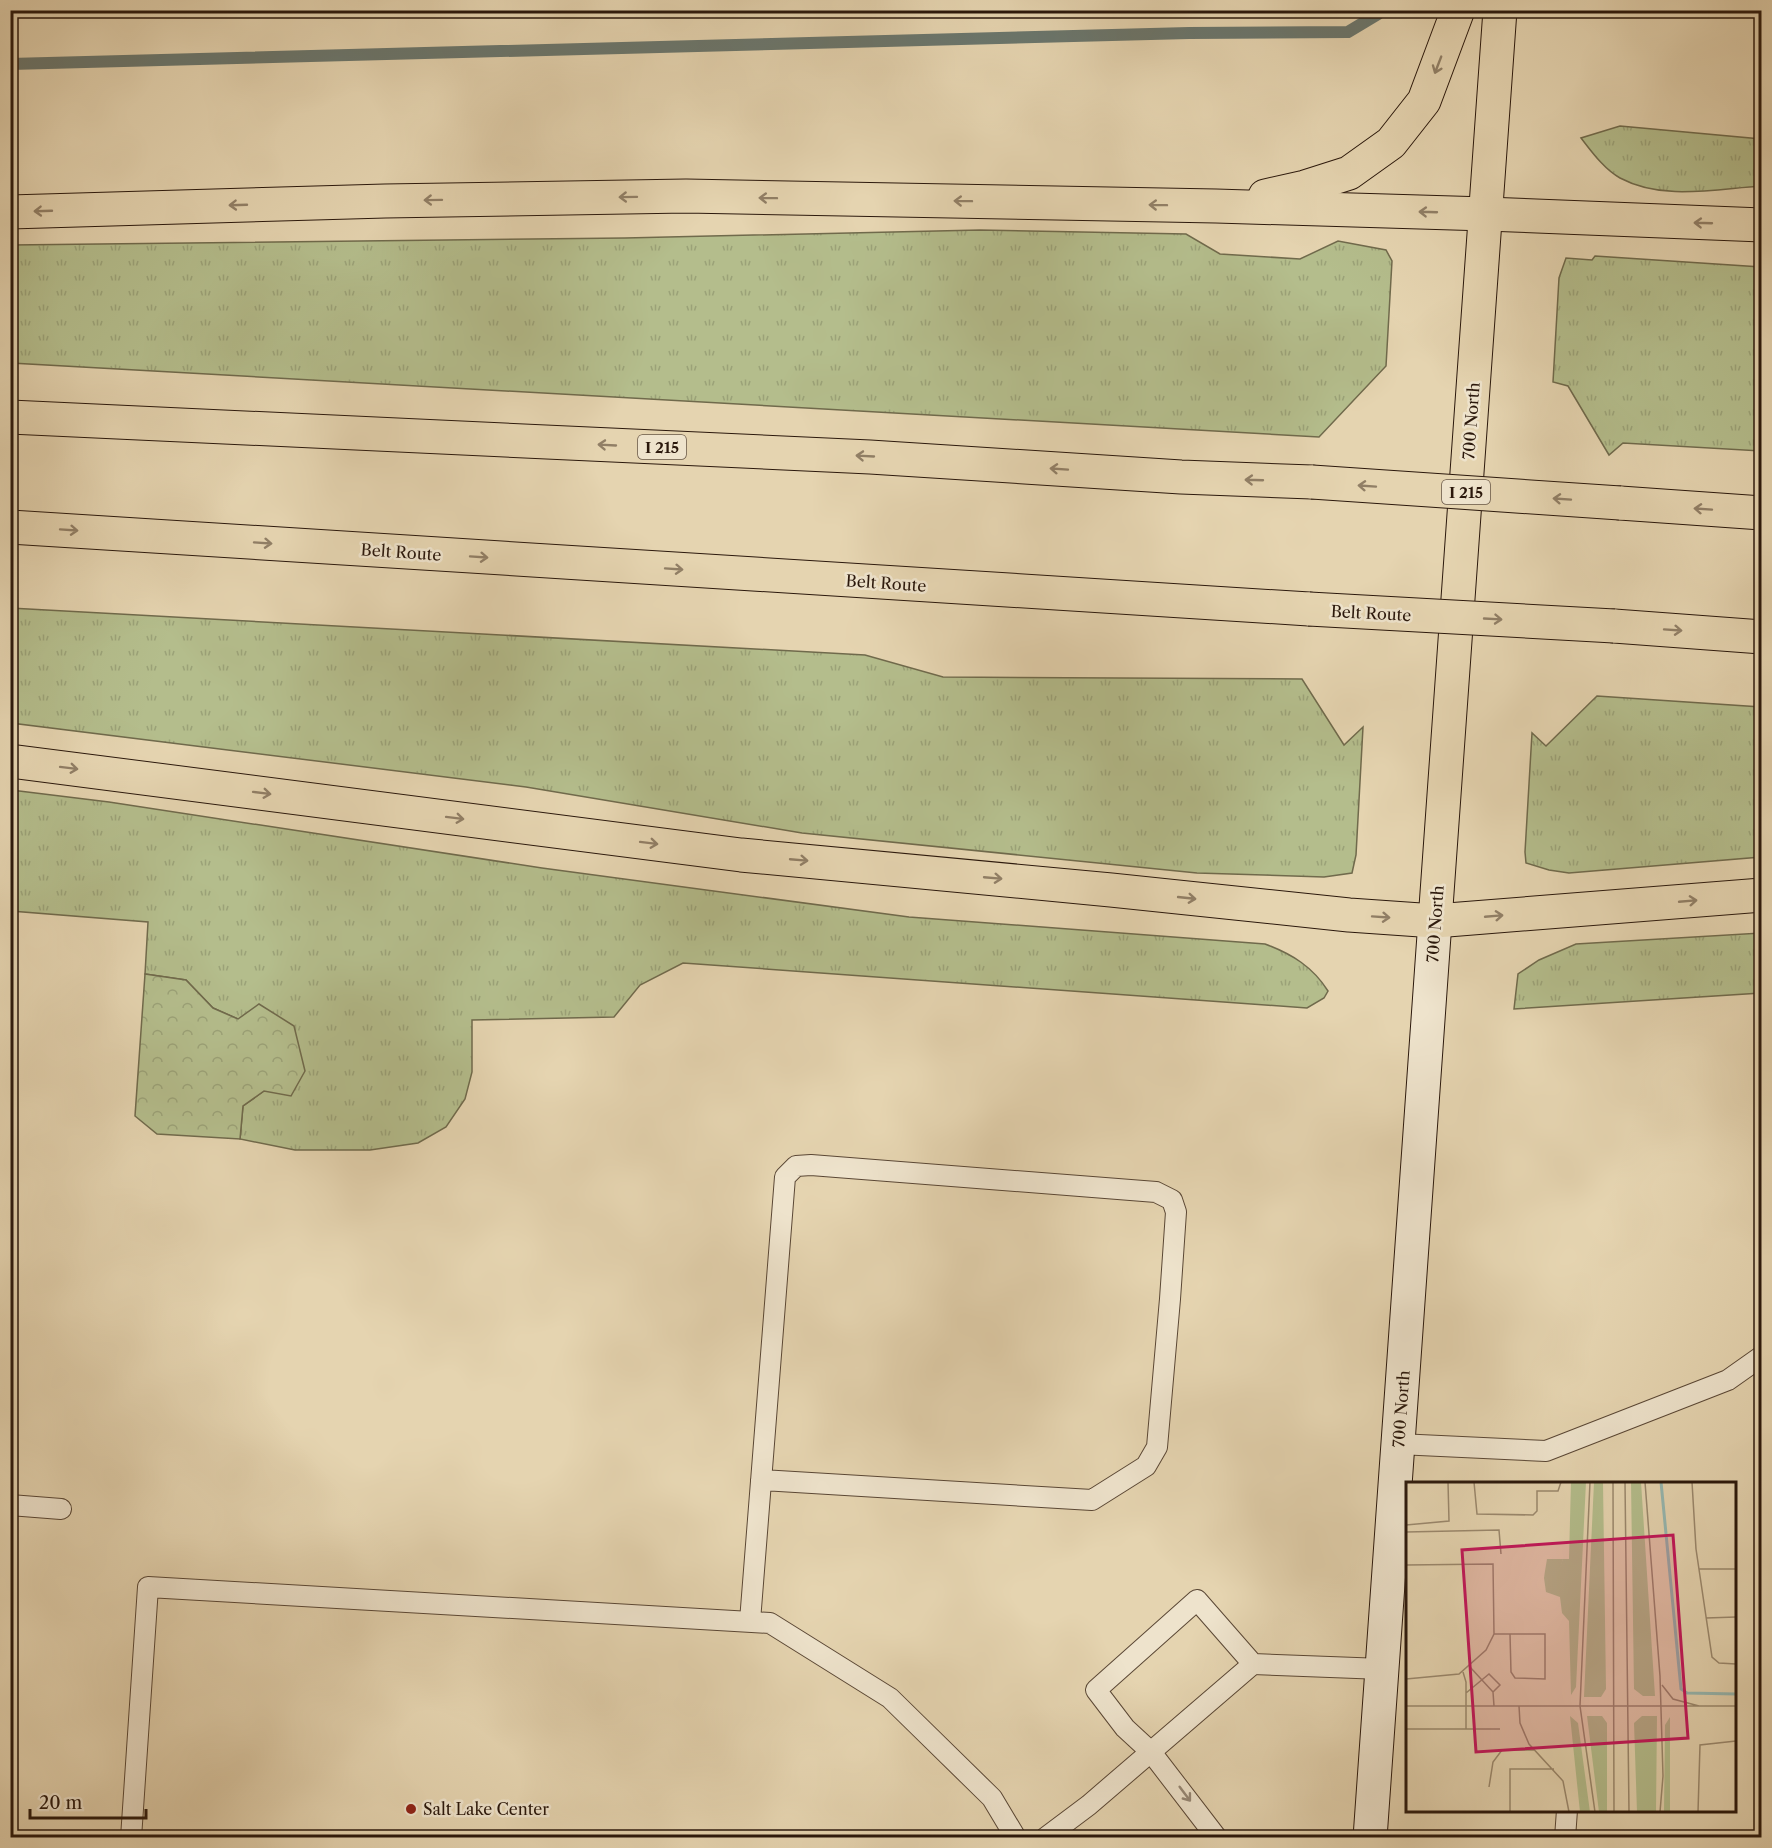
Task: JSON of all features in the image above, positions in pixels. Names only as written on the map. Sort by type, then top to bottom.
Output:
[{"type":"main road","points":[[1216,206],[1305,187],[1349,173],[1390,144],[1424,101],[1458,10]]},
{"type":"main road","name":"700 North","points":[[1436,921],[1500,10]]},
{"type":"main road","points":[[10,212],[385,201],[686,196],[1216,206],[1761,225]]},
{"type":"main road","name":"I 215","points":[[10,417],[858,456],[1181,477],[1312,482],[1761,513]]},
{"type":"main road","name":"Belt Route","points":[[10,527],[1761,637]]},
{"type":"main road","points":[[10,761],[741,855],[1349,915],[1436,921],[1761,895]]},
{"type":"street","name":"700 North","points":[[1370,1838],[1436,921]]},
{"type":"lane","points":[[750,1621],[761,1480],[785,1177],[796,1166],[811,1165],[1156,1192],[1172,1200],[1176,1212],[1172,1278],[1156,1447],[1146,1466],[1092,1500],[761,1480]]},
{"type":"lane","points":[[1398,1444],[1546,1451],[1728,1380],[1761,1356]]},
{"type":"lane","points":[[10,1505],[61,1509]]},
{"type":"lane","points":[[130,1838],[148,1587],[770,1623],[890,1698],[992,1798],[1016,1838]]},
{"type":"lane","points":[[1217,1838],[1151,1752],[1125,1728],[1096,1690],[1197,1600],[1253,1664]]},
{"type":"lane","points":[[1045,1838],[1089,1805],[1253,1664],[1383,1669]]},
{"type":"lane","points":[[1565,1838],[1567,1812]]},
{"type":"green space","points":[[1620,126],[1761,139],[1761,186],[1708,191],[1671,191],[1637,185],[1620,178],[1599,160],[1581,138]]},
{"type":"green space","points":[[980,230],[1186,234],[1220,254],[1300,259],[1338,241],[1386,250],[1392,261],[1386,366],[1319,437],[11,363],[11,245],[625,238]]},
{"type":"green space","points":[[1595,256],[1761,267],[1761,451],[1623,443],[1609,455],[1568,386],[1553,382],[1559,278],[1566,258],[1592,260]]},
{"type":"green space","points":[[10,608],[865,655],[943,677],[1302,679],[1344,745],[1363,727],[1356,855],[1352,873],[1324,877],[1197,873],[802,833],[526,787],[11,723]]},
{"type":"green space","points":[[1597,696],[1761,707],[1761,857],[1569,873],[1526,863],[1532,733],[1546,746]]},
{"type":"green space","points":[[11,790],[109,802],[542,868],[909,917],[1265,944],[1301,962],[1316,975],[1328,991],[1324,998],[1307,1008],[683,963],[640,985],[614,1017],[472,1020],[472,1072],[465,1099],[446,1127],[418,1143],[370,1150],[295,1150],[240,1139],[243,1106],[264,1091],[238,1019],[213,1008],[186,980],[145,974],[148,922],[11,911]]},
{"type":"green space","points":[[1761,933],[1761,993],[1514,1009],[1518,974],[1539,960],[1576,944]]},
{"type":"green space","points":[[145,974],[186,980],[213,1008],[238,1019],[259,1004],[294,1026],[305,1071],[291,1096],[264,1091],[243,1106],[240,1139],[157,1134],[135,1116]]},
{"type":"waterway","points":[[10,64],[1189,33],[1348,32],[1378,14],[1379,10]]},
{"type":"place","name":"Salt Lake Center","points":[[411,1809]]}]
